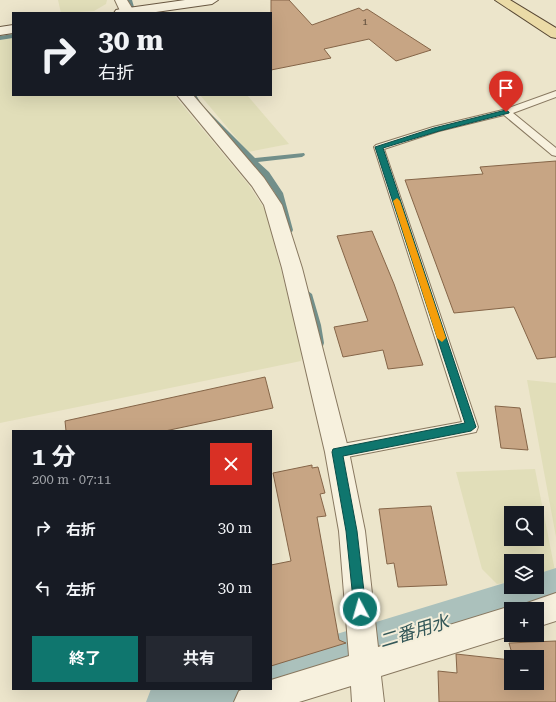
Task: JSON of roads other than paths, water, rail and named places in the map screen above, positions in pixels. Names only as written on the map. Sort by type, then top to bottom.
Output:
[{"type":"main road","points":[[501,0],[556,34]]},
{"type":"street","points":[[121,0],[126,12]]},
{"type":"street","points":[[133,12],[212,0]]},
{"type":"street","points":[[0,31],[12,29]]},
{"type":"street","points":[[186,96],[258,182],[273,205],[292,268],[337,452],[352,531],[368,702]]},
{"type":"street","points":[[544,611],[556,607]]},
{"type":"street","points":[[250,702],[364,654],[504,623]]},
{"type":"lane","points":[[337,452],[471,427],[379,147],[436,129],[506,112],[556,94]]},
{"type":"lane","points":[[506,112],[556,153]]},
{"type":"waterway","points":[[129,0],[132,6]]},
{"type":"waterway","points":[[0,38],[12,36]]},
{"type":"waterway","points":[[194,96],[200,106],[266,174],[279,193],[289,230]]},
{"type":"waterway","points":[[256,160],[302,155]]},
{"type":"waterway","points":[[308,294],[317,325],[320,343]]},
{"type":"waterway","name":"二番用水","points":[[272,675],[556,587]]},
{"type":"waterway","name":"二番用水","points":[[167,702],[217,690]]}]
